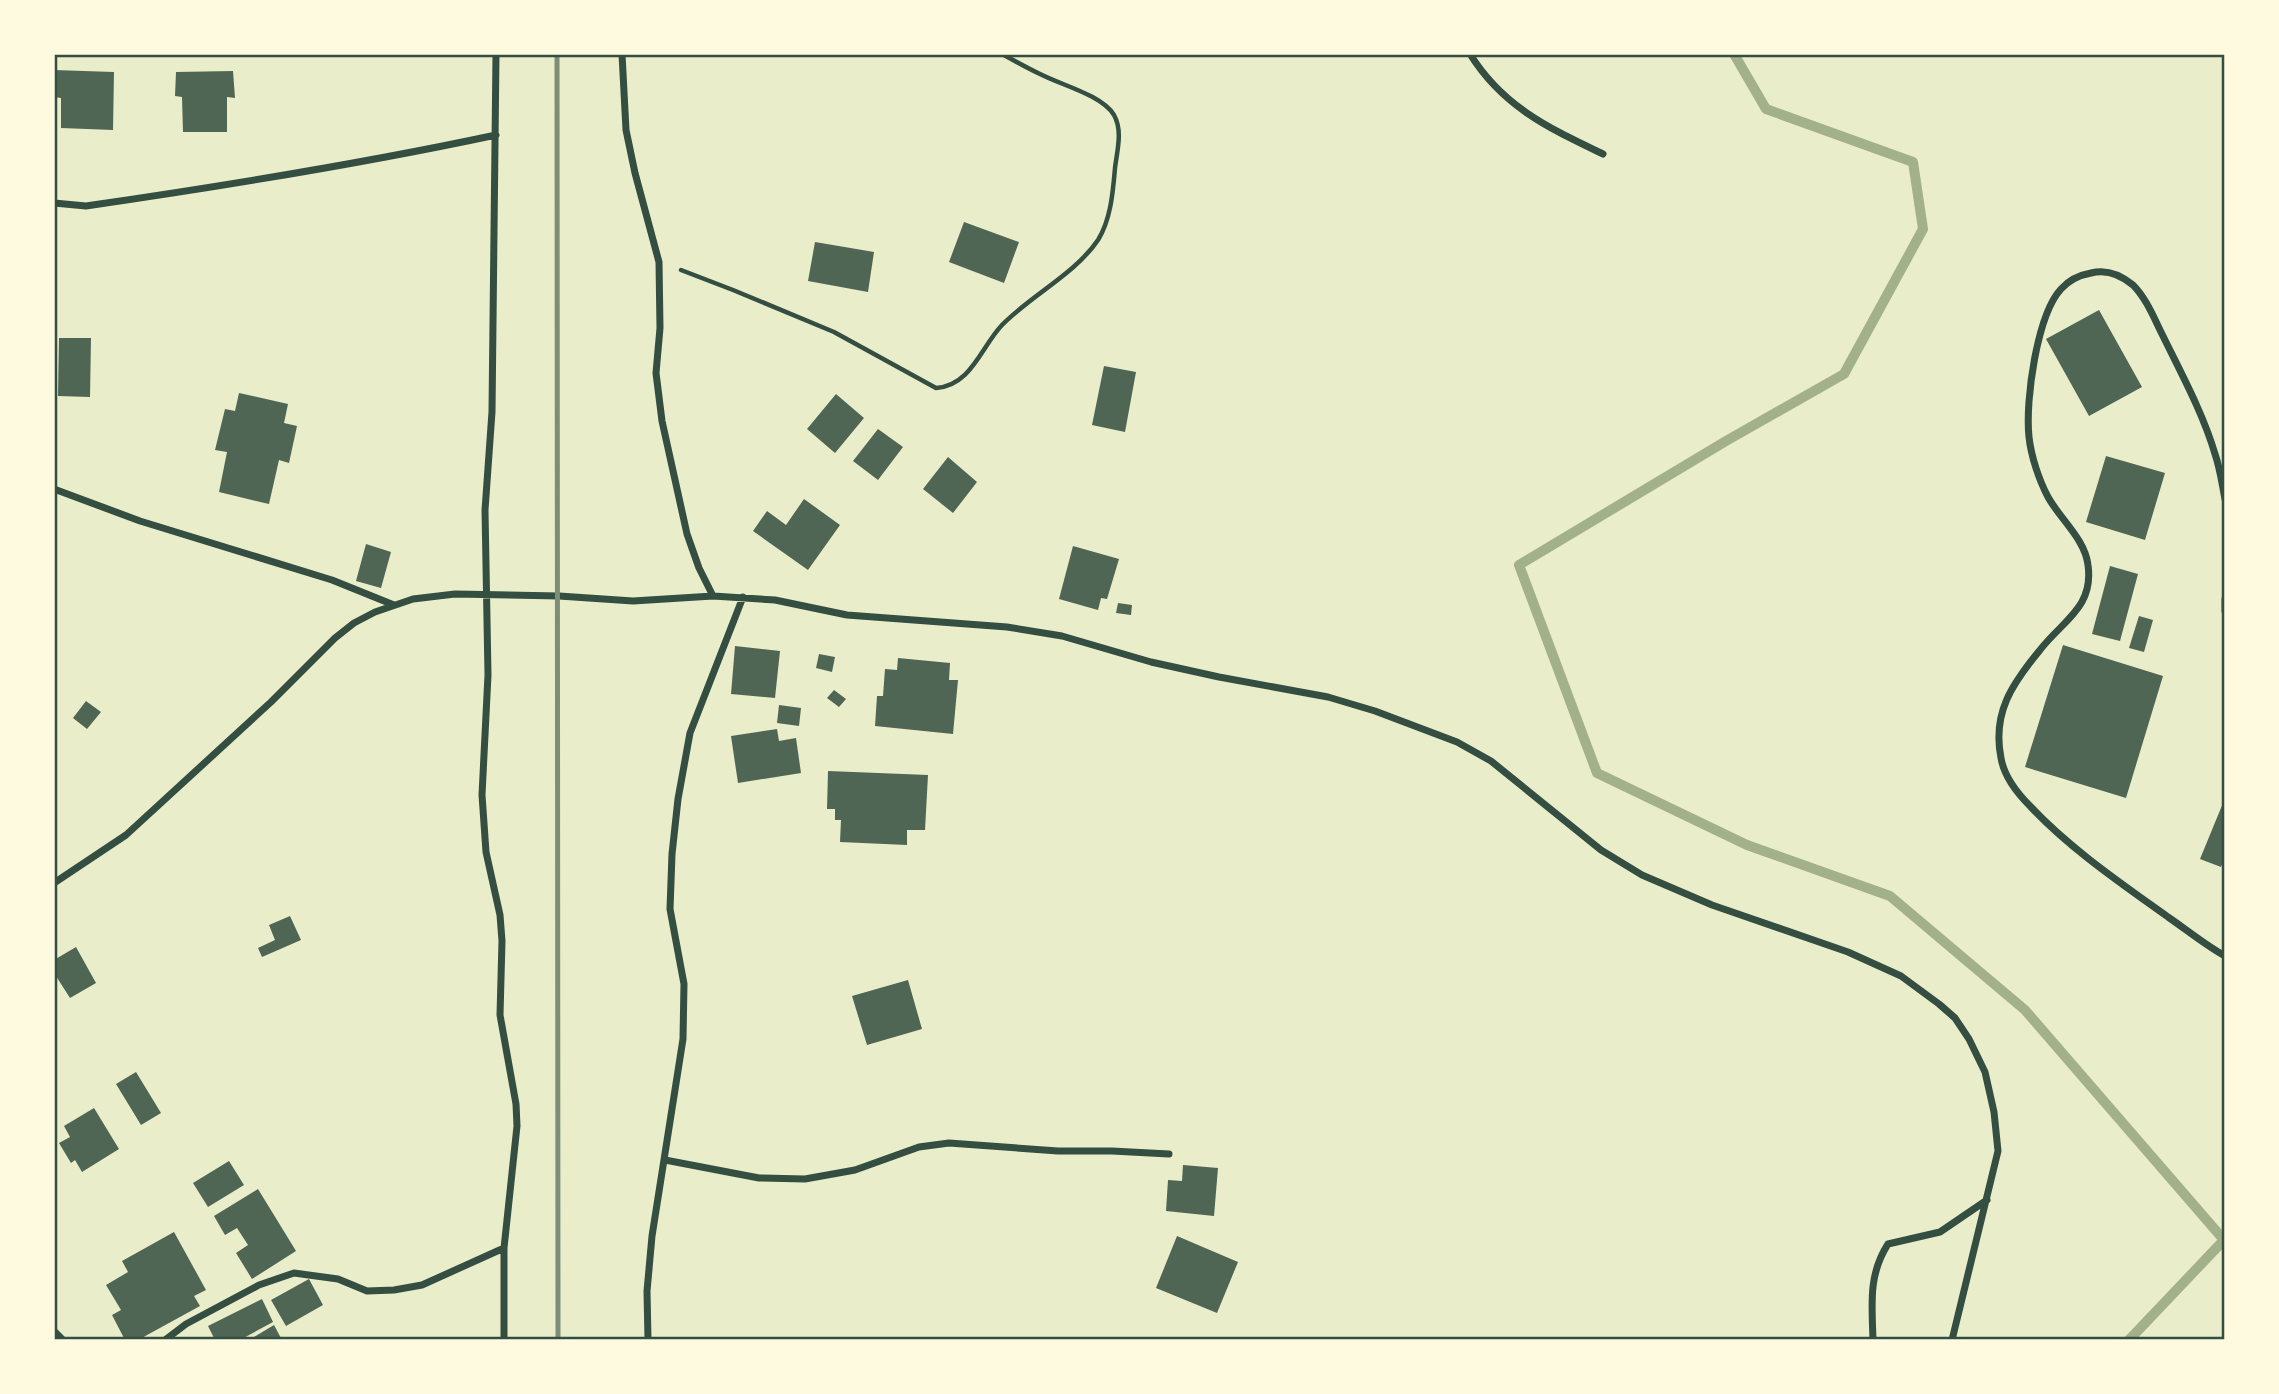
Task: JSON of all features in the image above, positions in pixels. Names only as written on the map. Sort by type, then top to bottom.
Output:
[{"type":"street","points":[[496,54],[492,412],[485,510],[488,675],[482,795],[486,852],[502,941],[500,1015],[516,1104],[517,1126],[504,1248],[504,1340]]},
{"type":"street","points":[[622,54],[626,131],[659,262],[660,328],[656,373],[662,421],[687,534],[713,596]]},
{"type":"street","points":[[1470,54],[1493,85],[1522,111],[1548,128],[1603,154]]},
{"type":"street","points":[[54,203],[86,206],[287,175],[496,135]]},
{"type":"street","points":[[2225,499],[2216,454],[2191,395],[2145,301],[2120,275],[2099,271],[2079,275],[2061,289],[2042,324],[2029,407],[2029,438],[2048,496],[2083,547],[2088,563],[2089,586],[2083,603],[2041,648],[2007,698],[2000,715],[1998,736],[2001,761],[2012,784],[2024,799],[2061,835],[2139,896],[2225,956]]},
{"type":"street","points":[[54,489],[140,521],[332,580],[394,605]]},
{"type":"street","points":[[54,883],[126,835],[271,702],[335,638],[354,623],[413,599],[487,595],[633,601],[713,596],[775,600],[848,615],[1007,626],[1062,636],[1165,665],[1328,697],[1375,711],[1457,742],[1491,761],[1601,850],[1642,875],[1712,905],[1848,952],[1901,976],[1955,1018],[1985,1072],[1994,1112],[1998,1151],[1952,1340]]},
{"type":"street","points":[[648,1340],[647,1291],[652,1236],[685,1006],[684,984],[670,909],[678,799],[690,733],[743,597]]},
{"type":"street","points":[[2225,599],[2225,611]]},
{"type":"street","points":[[665,1160],[759,1178],[804,1179],[855,1170],[919,1147],[948,1143],[1058,1151],[1169,1154]]},
{"type":"street","points":[[1873,1340],[1871,1294],[1878,1259],[1888,1244],[1940,1231],[1987,1199]]},
{"type":"street","points":[[165,1340],[186,1324],[258,1285],[294,1273],[338,1279],[367,1291],[394,1290],[422,1285],[504,1248]]},
{"type":"street","points":[[54,1331],[63,1340]]},
{"type":"path","points":[[659,262],[834,332],[936,388],[954,385],[963,378],[987,342],[1004,323],[1077,262],[1098,239],[1111,203],[1119,132],[1113,114],[1100,102],[1002,54]]},
{"type":"building","points":[[54,70],[114,72],[113,130],[61,128],[61,98],[54,97]]},
{"type":"building","points":[[233,71],[235,98],[227,97],[227,132],[183,132],[182,97],[175,96],[176,72]]},
{"type":"building","points":[[964,222],[1019,242],[1004,283],[949,262]]},
{"type":"building","points":[[815,242],[874,252],[868,292],[808,281]]},
{"type":"building","points":[[2099,310],[2142,387],[2089,416],[2046,339]]},
{"type":"building","points":[[59,338],[91,338],[90,397],[58,396]]},
{"type":"building","points":[[1104,366],[1136,372],[1125,432],[1092,425]]},
{"type":"building","points":[[239,393],[288,404],[284,423],[297,426],[289,463],[279,460],[269,504],[219,492],[227,452],[215,450],[225,409],[235,411]]},
{"type":"building","points":[[836,394],[864,418],[835,453],[807,429]]},
{"type":"building","points":[[878,429],[903,447],[878,480],[853,461]]},
{"type":"building","points":[[2106,456],[2165,473],[2145,540],[2086,522]]},
{"type":"building","points":[[948,457],[977,482],[953,513],[923,489]]},
{"type":"building","points":[[804,499],[840,525],[808,570],[753,531],[767,511],[786,525]]},
{"type":"building","points":[[366,544],[391,552],[381,588],[356,581]]},
{"type":"building","points":[[1073,546],[1119,559],[1107,599],[1101,598],[1098,610],[1059,599]]},
{"type":"building","points":[[2110,566],[2138,574],[2120,641],[2092,634]]},
{"type":"building","points":[[1118,603],[1132,605],[1131,615],[1116,613]]},
{"type":"building","points":[[2139,616],[2153,620],[2144,652],[2129,648]]},
{"type":"building","points":[[2063,645],[2163,676],[2126,798],[2025,767]]},
{"type":"building","points":[[735,646],[780,651],[775,698],[731,694]]},
{"type":"building","points":[[819,654],[835,657],[832,672],[816,668]]},
{"type":"building","points":[[898,658],[950,663],[949,680],[958,680],[953,734],[875,726],[877,696],[883,696],[885,669],[897,670]]},
{"type":"building","points":[[834,690],[846,699],[839,707],[827,698]]},
{"type":"building","points":[[86,701],[101,712],[87,729],[73,718]]},
{"type":"building","points":[[779,705],[801,708],[799,726],[777,723]]},
{"type":"building","points":[[777,729],[779,741],[796,738],[801,773],[738,783],[731,736]]},
{"type":"building","points":[[828,771],[928,775],[925,830],[907,830],[907,845],[840,842],[841,820],[835,820],[835,809],[827,809]]},
{"type":"building","points":[[2223,803],[2225,857],[2221,867],[2200,859]]},
{"type":"building","points":[[290,916],[301,940],[262,957],[258,948],[275,940],[269,925]]},
{"type":"building","points":[[76,947],[96,983],[70,998],[54,973],[54,960]]},
{"type":"building","points":[[908,980],[922,1029],[867,1045],[852,996]]},
{"type":"building","points":[[136,1072],[161,1113],[141,1125],[116,1084]]},
{"type":"building","points":[[94,1108],[119,1149],[82,1172],[75,1160],[71,1163],[59,1143],[70,1137],[64,1126]]},
{"type":"building","points":[[229,1161],[244,1185],[208,1207],[193,1183]]},
{"type":"building","points":[[1183,1165],[1218,1168],[1214,1216],[1166,1211],[1168,1180],[1182,1181]]},
{"type":"building","points":[[258,1189],[296,1251],[252,1279],[236,1253],[248,1245],[237,1228],[225,1235],[214,1216]]},
{"type":"building","points":[[174,1232],[206,1290],[194,1296],[200,1306],[138,1340],[125,1340],[112,1315],[121,1310],[106,1285],[128,1272],[122,1261]]},
{"type":"building","points":[[1177,1236],[1238,1262],[1217,1313],[1156,1288]]},
{"type":"building","points":[[309,1279],[323,1305],[286,1326],[271,1300]]},
{"type":"building","points":[[262,1299],[273,1322],[240,1340],[215,1340],[208,1326]]},
{"type":"building","points":[[274,1325],[282,1340],[249,1340]]},
{"type":"waterway","points":[[1734,54],[1766,109],[1913,162],[1923,229],[1844,374],[1519,565],[1597,773],[1747,845],[1890,896],[2025,1010],[2224,1240],[2129,1340]]},
{"type":"railway","points":[[557,54],[558,1340]]}]
